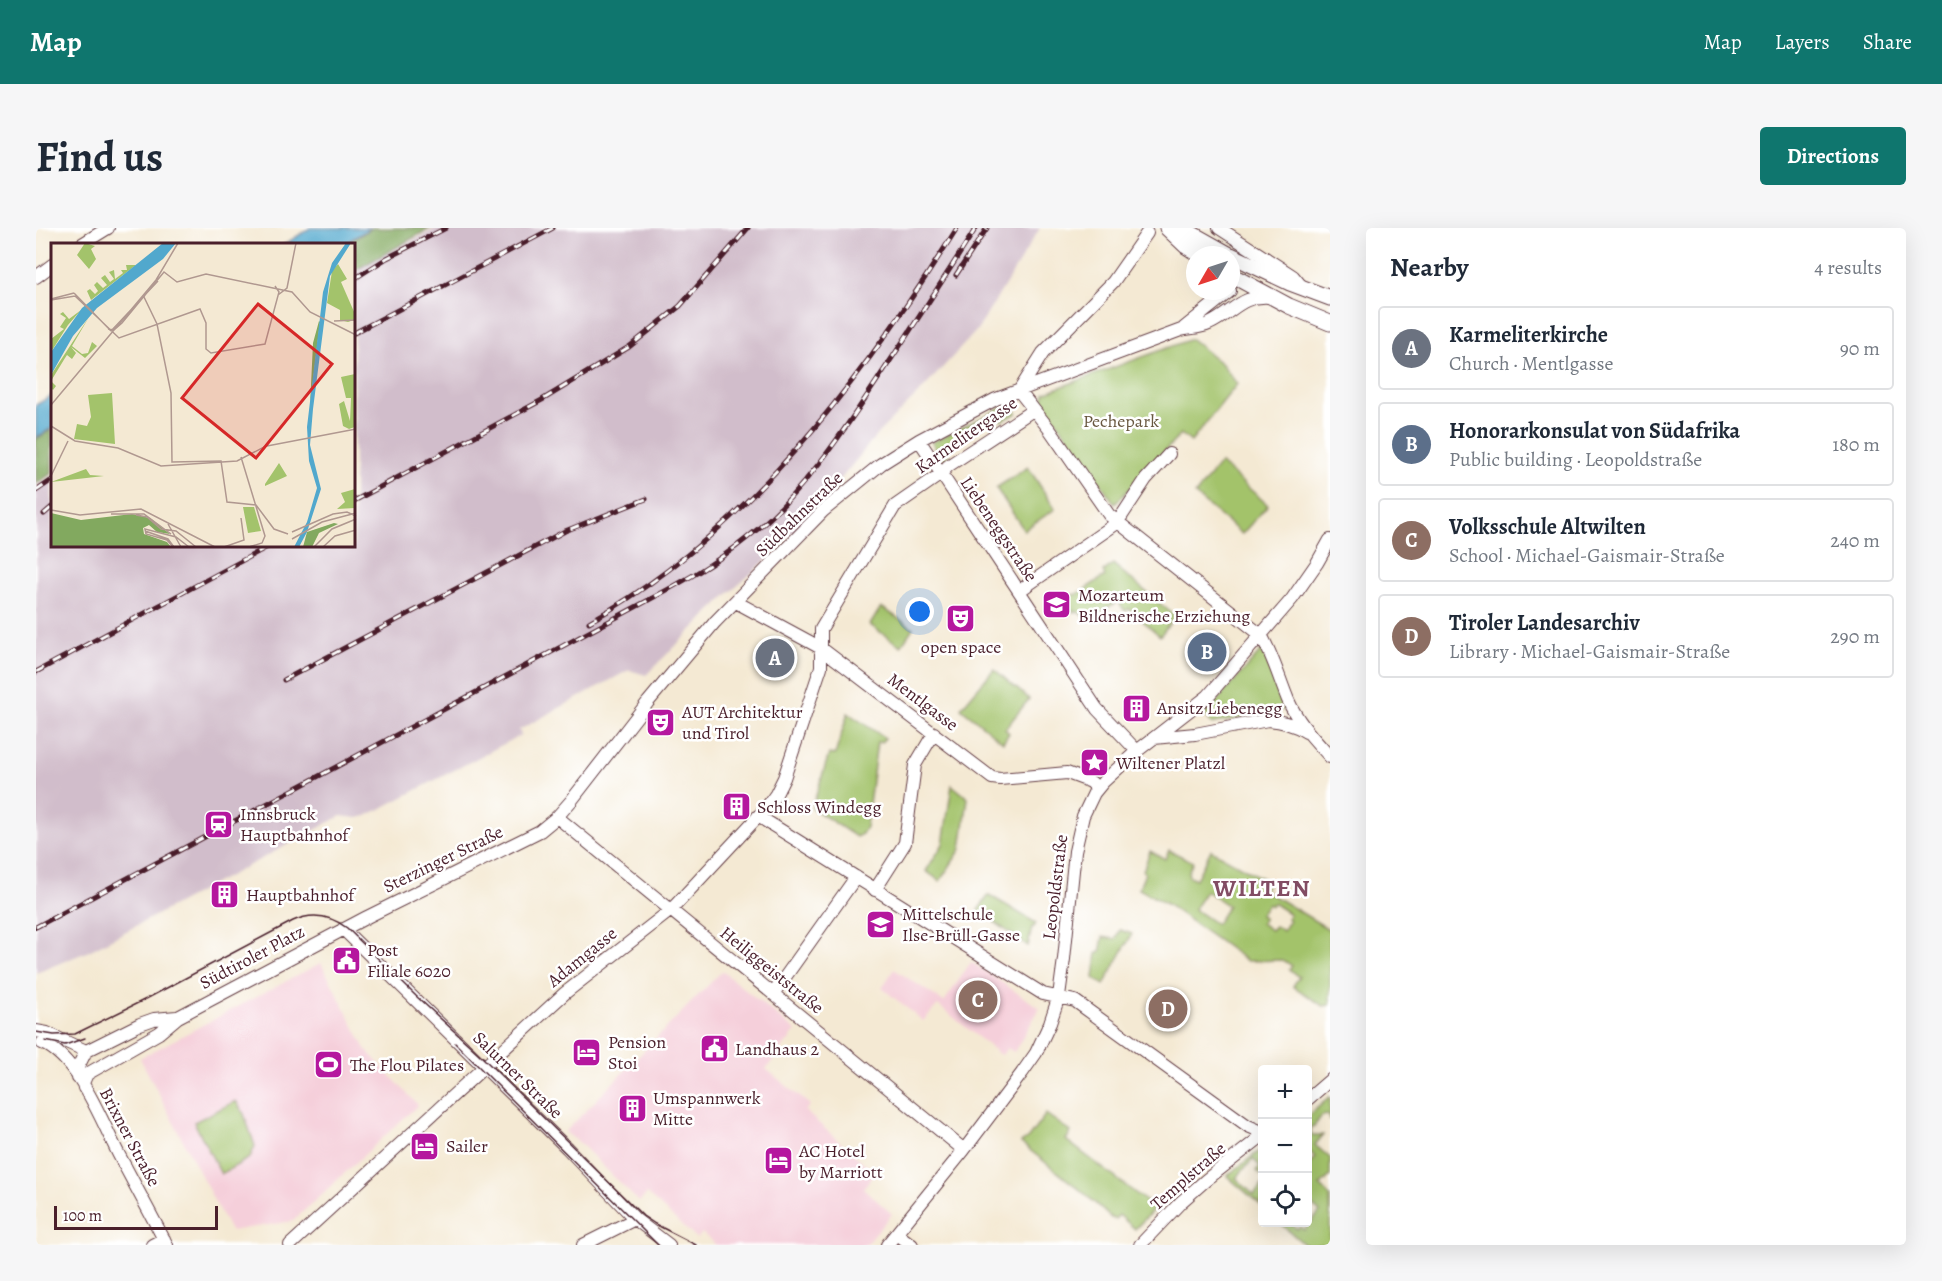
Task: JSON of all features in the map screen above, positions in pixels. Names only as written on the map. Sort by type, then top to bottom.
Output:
[{"type":"main road","points":[[1167,228],[1186,246]]},
{"type":"main road","points":[[1182,228],[1215,246]]},
{"type":"main road","points":[[1240,259],[1276,277],[1330,298]]},
{"type":"main road","points":[[1240,280],[1330,323]]},
{"type":"street","points":[[92,237],[108,228]]},
{"type":"street","points":[[1219,228],[1293,276],[1304,289]]},
{"type":"street","name":"Karmelitergasse","points":[[821,648],[821,629],[895,506],[941,474],[948,466],[1033,410],[1019,391],[1043,353],[1113,282],[1147,233]]},
{"type":"street","points":[[36,277],[51,266]]},
{"type":"street","points":[[1240,287],[1276,277]]},
{"type":"street","points":[[1181,330],[1207,325],[1247,299],[1272,297]]},
{"type":"street","points":[[1203,312],[1209,300]]},
{"type":"street","points":[[1181,330],[1218,300]]},
{"type":"street","name":"Südbahnstraße","points":[[557,817],[715,622],[823,511],[881,464],[971,412],[1019,391],[1181,330]]},
{"type":"street","points":[[1033,410],[1117,523],[1261,635],[1289,702],[1307,733]]},
{"type":"street","name":"Liebeneggstraße","points":[[919,440],[1097,709],[1137,752]]},
{"type":"street","points":[[1019,591],[1117,523],[1146,479],[1169,454]]},
{"type":"street","name":"Leopoldstraße","points":[[887,1245],[964,1150],[1036,1053],[1050,1023],[1059,996],[1070,921],[1075,851],[1086,810],[1097,788],[1152,739],[1208,696],[1292,599],[1330,540]]},
{"type":"street","name":"Mentlgasse","points":[[736,602],[821,648],[994,778],[1067,773],[1091,782],[1097,788]]},
{"type":"street","name":"Adamgasse","points":[[290,1245],[565,993],[671,910],[758,816],[776,794],[784,778],[821,667],[821,648]]},
{"type":"street","points":[[1152,739],[1195,734],[1269,720],[1295,725],[1328,752]]},
{"type":"street","points":[[875,890],[905,843],[915,765],[934,733]]},
{"type":"street","points":[[758,816],[1043,994],[1075,1001],[1258,1131]]},
{"type":"street","name":"Heiliggeiststraße","points":[[557,817],[964,1150]]},
{"type":"street","name":"Sterzinger Straße","points":[[343,929],[532,836],[557,817]]},
{"type":"street","points":[[773,994],[856,877]]},
{"type":"street","name":"Südtiroler Platz","points":[[81,1083],[87,1074],[159,1033],[178,1017],[343,929]]},
{"type":"street","name":"Salurner Straße","points":[[343,929],[567,1148],[635,1219],[669,1245]]},
{"type":"street","name":"Südtiroler Platz","points":[[83,1056],[140,1024],[154,1019],[178,1017]]},
{"type":"street","points":[[38,1037],[83,1056],[99,1066]]},
{"type":"street","points":[[38,1037],[55,1050],[81,1083]]},
{"type":"street","points":[[81,1083],[77,1072],[83,1056]]},
{"type":"street","points":[[1312,1096],[1330,1080]]},
{"type":"street","name":"Brixner Straße","points":[[81,1083],[165,1242]]},
{"type":"street","name":"Templstraße","points":[[1140,1245],[1181,1202],[1258,1138]]},
{"type":"street","points":[[583,1245],[635,1219]]},
{"type":"street","points":[[897,1233],[912,1245]]},
{"type":"street","points":[[152,1245],[165,1242]]},
{"type":"shaded area","points":[[437,228],[1040,228],[978,329],[923,389],[879,432],[831,491],[774,553],[726,596],[646,675],[629,670],[519,730],[521,735],[367,816],[357,818],[341,816],[89,951],[36,973],[36,487],[51,477],[51,548],[356,548],[356,272],[368,263]]},
{"type":"shaded area","points":[[971,962],[1040,1008],[1014,1052],[1007,1048],[1002,1055],[999,1054],[938,1005],[923,1021],[882,988],[894,969],[944,1002]]},
{"type":"shaded area","points":[[321,963],[367,1051],[418,1105],[293,1221],[230,1231],[140,1058]]},
{"type":"shaded area","points":[[722,971],[796,1031],[766,1069],[810,1105],[805,1111],[875,1173],[863,1188],[892,1214],[865,1245],[716,1245],[702,1233],[697,1239],[647,1194],[639,1202],[580,1143],[565,1132]]},
{"type":"green space","points":[[372,228],[431,228],[356,270],[356,243],[348,243]]},
{"type":"green space","name":"Pechepark","points":[[1191,339],[1222,364],[1237,384],[1191,442],[1181,434],[1115,504],[1043,402],[1044,393]]},
{"type":"green space","points":[[1011,403],[1017,413],[1002,421],[996,417],[947,446],[948,456],[941,459],[932,442]]},
{"type":"green space","points":[[51,430],[51,474],[36,484],[36,439]]},
{"type":"green space","points":[[1220,463],[1268,505],[1242,534],[1195,495]]},
{"type":"green space","points":[[1028,467],[1055,509],[1024,530],[996,488]]},
{"type":"green space","points":[[1113,564],[1175,616],[1160,636],[1129,609],[1125,611],[1118,601],[1089,619],[1076,611],[1073,612],[1067,598],[1076,595],[1105,576],[1103,572]]},
{"type":"green space","points":[[881,607],[913,628],[901,646],[870,625]]},
{"type":"green space","points":[[1263,649],[1286,709],[1211,724],[1205,714]]},
{"type":"green space","points":[[994,669],[1029,699],[1005,729],[1009,733],[1003,742],[961,708]]},
{"type":"green space","points":[[848,713],[885,738],[877,742],[866,827],[862,834],[856,837],[812,808],[829,754],[835,755]]},
{"type":"green space","points":[[952,785],[968,798],[961,849],[940,881],[926,871],[943,844]]},
{"type":"green space","points":[[1169,850],[1193,862],[1188,872],[1189,876],[1196,879],[1211,850],[1269,882],[1264,890],[1330,930],[1330,1005],[1323,1006],[1293,986],[1299,977],[1289,970],[1292,966],[1283,960],[1247,961],[1168,905],[1139,889],[1150,851],[1165,859]],"holes":[[[1206,891],[1228,906],[1216,924],[1194,909]],[[1273,903],[1290,914],[1287,918],[1290,920],[1283,931],[1275,926],[1271,930],[1261,923],[1264,918],[1260,915],[1268,904],[1271,906]]]},
{"type":"green space","points":[[989,895],[1036,923],[1032,927],[1028,946],[978,910]]},
{"type":"green space","points":[[1120,930],[1132,934],[1104,985],[1094,978],[1097,953],[1100,953],[1103,937],[1115,939]]},
{"type":"green space","points":[[1330,1097],[1330,1121],[1327,1115],[1322,1116],[1312,1127],[1312,1113]]},
{"type":"green space","points":[[236,1101],[244,1114],[255,1146],[250,1158],[221,1174],[194,1122]]},
{"type":"green space","points":[[1046,1114],[1071,1132],[1066,1140],[1155,1208],[1135,1229],[1119,1215],[1115,1219],[1111,1218],[1084,1193],[1021,1143],[1028,1138]]},
{"type":"green space","points":[[1312,1135],[1323,1135],[1315,1145],[1330,1158],[1330,1176],[1320,1186],[1330,1196],[1330,1245],[1305,1245],[1285,1227],[1297,1229],[1300,1227],[1304,1230],[1307,1227],[1312,1227],[1312,1221],[1320,1212],[1312,1205],[1312,1161],[1315,1157],[1312,1154]]},
{"type":"green space","points":[[1258,1152],[1258,1164],[1253,1159],[1236,1178],[1254,1195],[1258,1190],[1258,1203],[1227,1176]]},
{"type":"water","points":[[310,228],[370,228],[346,243],[287,243]]},
{"type":"water","points":[[51,396],[51,429],[36,438],[36,405]]},
{"type":"tram line","points":[[36,1032],[54,1035],[75,1034],[293,921],[307,916],[328,918],[347,928],[643,1216],[696,1245]]},
{"type":"tram line","points":[[45,1041],[65,1045],[85,1038]]},
{"type":"tram line","points":[[455,1043],[658,1245]]},
{"type":"railway","points":[[356,278],[387,258],[446,228]]},
{"type":"railway","points":[[356,332],[553,228]]},
{"type":"railway","points":[[356,500],[542,400],[629,347],[680,306],[748,228]]},
{"type":"railway","points":[[589,622],[646,586],[699,545],[749,499],[797,449],[882,340],[957,228]]},
{"type":"railway","points":[[36,927],[652,598],[732,550],[786,502],[837,440],[976,228]]},
{"type":"railway","points":[[956,275],[987,228]]},
{"type":"railway","points":[[36,491],[51,481]]},
{"type":"railway","points":[[284,680],[565,531],[646,499]]},
{"type":"railway","points":[[44,514],[51,508]]},
{"type":"railway","points":[[36,672],[265,548]]},
{"type":"place","name":"Mozarteum Bildnerische Erziehung","points":[[1057,605]]},
{"type":"place","name":"open space","points":[[961,618]]},
{"type":"place","name":"Honorarkonsulat von Südafrika","points":[[1207,652]]},
{"type":"place","name":"Karmeliterkirche","points":[[775,658]]},
{"type":"place","name":"Ansitz Liebenegg","points":[[1136,708]]},
{"type":"place","name":"AUT Architektur und Tirol","points":[[661,722]]},
{"type":"place","name":"Wiltener Platzl","points":[[1095,763]]},
{"type":"place","name":"Schloss Windegg","points":[[736,807]]},
{"type":"place","name":"Innsbruck Hauptbahnhof","points":[[219,824]]},
{"type":"place","name":"Hauptbahnhof","points":[[225,895]]},
{"type":"place","name":"Mittelschule Ilse-Brüll-Gasse","points":[[881,924]]},
{"type":"place","name":"Post Filiale 6020","points":[[346,960]]},
{"type":"place","name":"Volksschule Altwilten","points":[[978,1000]]},
{"type":"place","name":"Tiroler Landesarchiv","points":[[1168,1009]]},
{"type":"place","name":"Landhaus 2","points":[[714,1049]]},
{"type":"place","name":"Pension Stoi","points":[[587,1052]]},
{"type":"place","name":"The Flou Pilates","points":[[329,1065]]},
{"type":"place","name":"Umspannwerk Mitte","points":[[632,1108]]},
{"type":"place","name":"Sailer","points":[[425,1146]]},
{"type":"place","name":"AC Hotel by Marriott","points":[[778,1161]]},
{"type":"district","name":"WILTEN","points":[[1262,888]]}]
